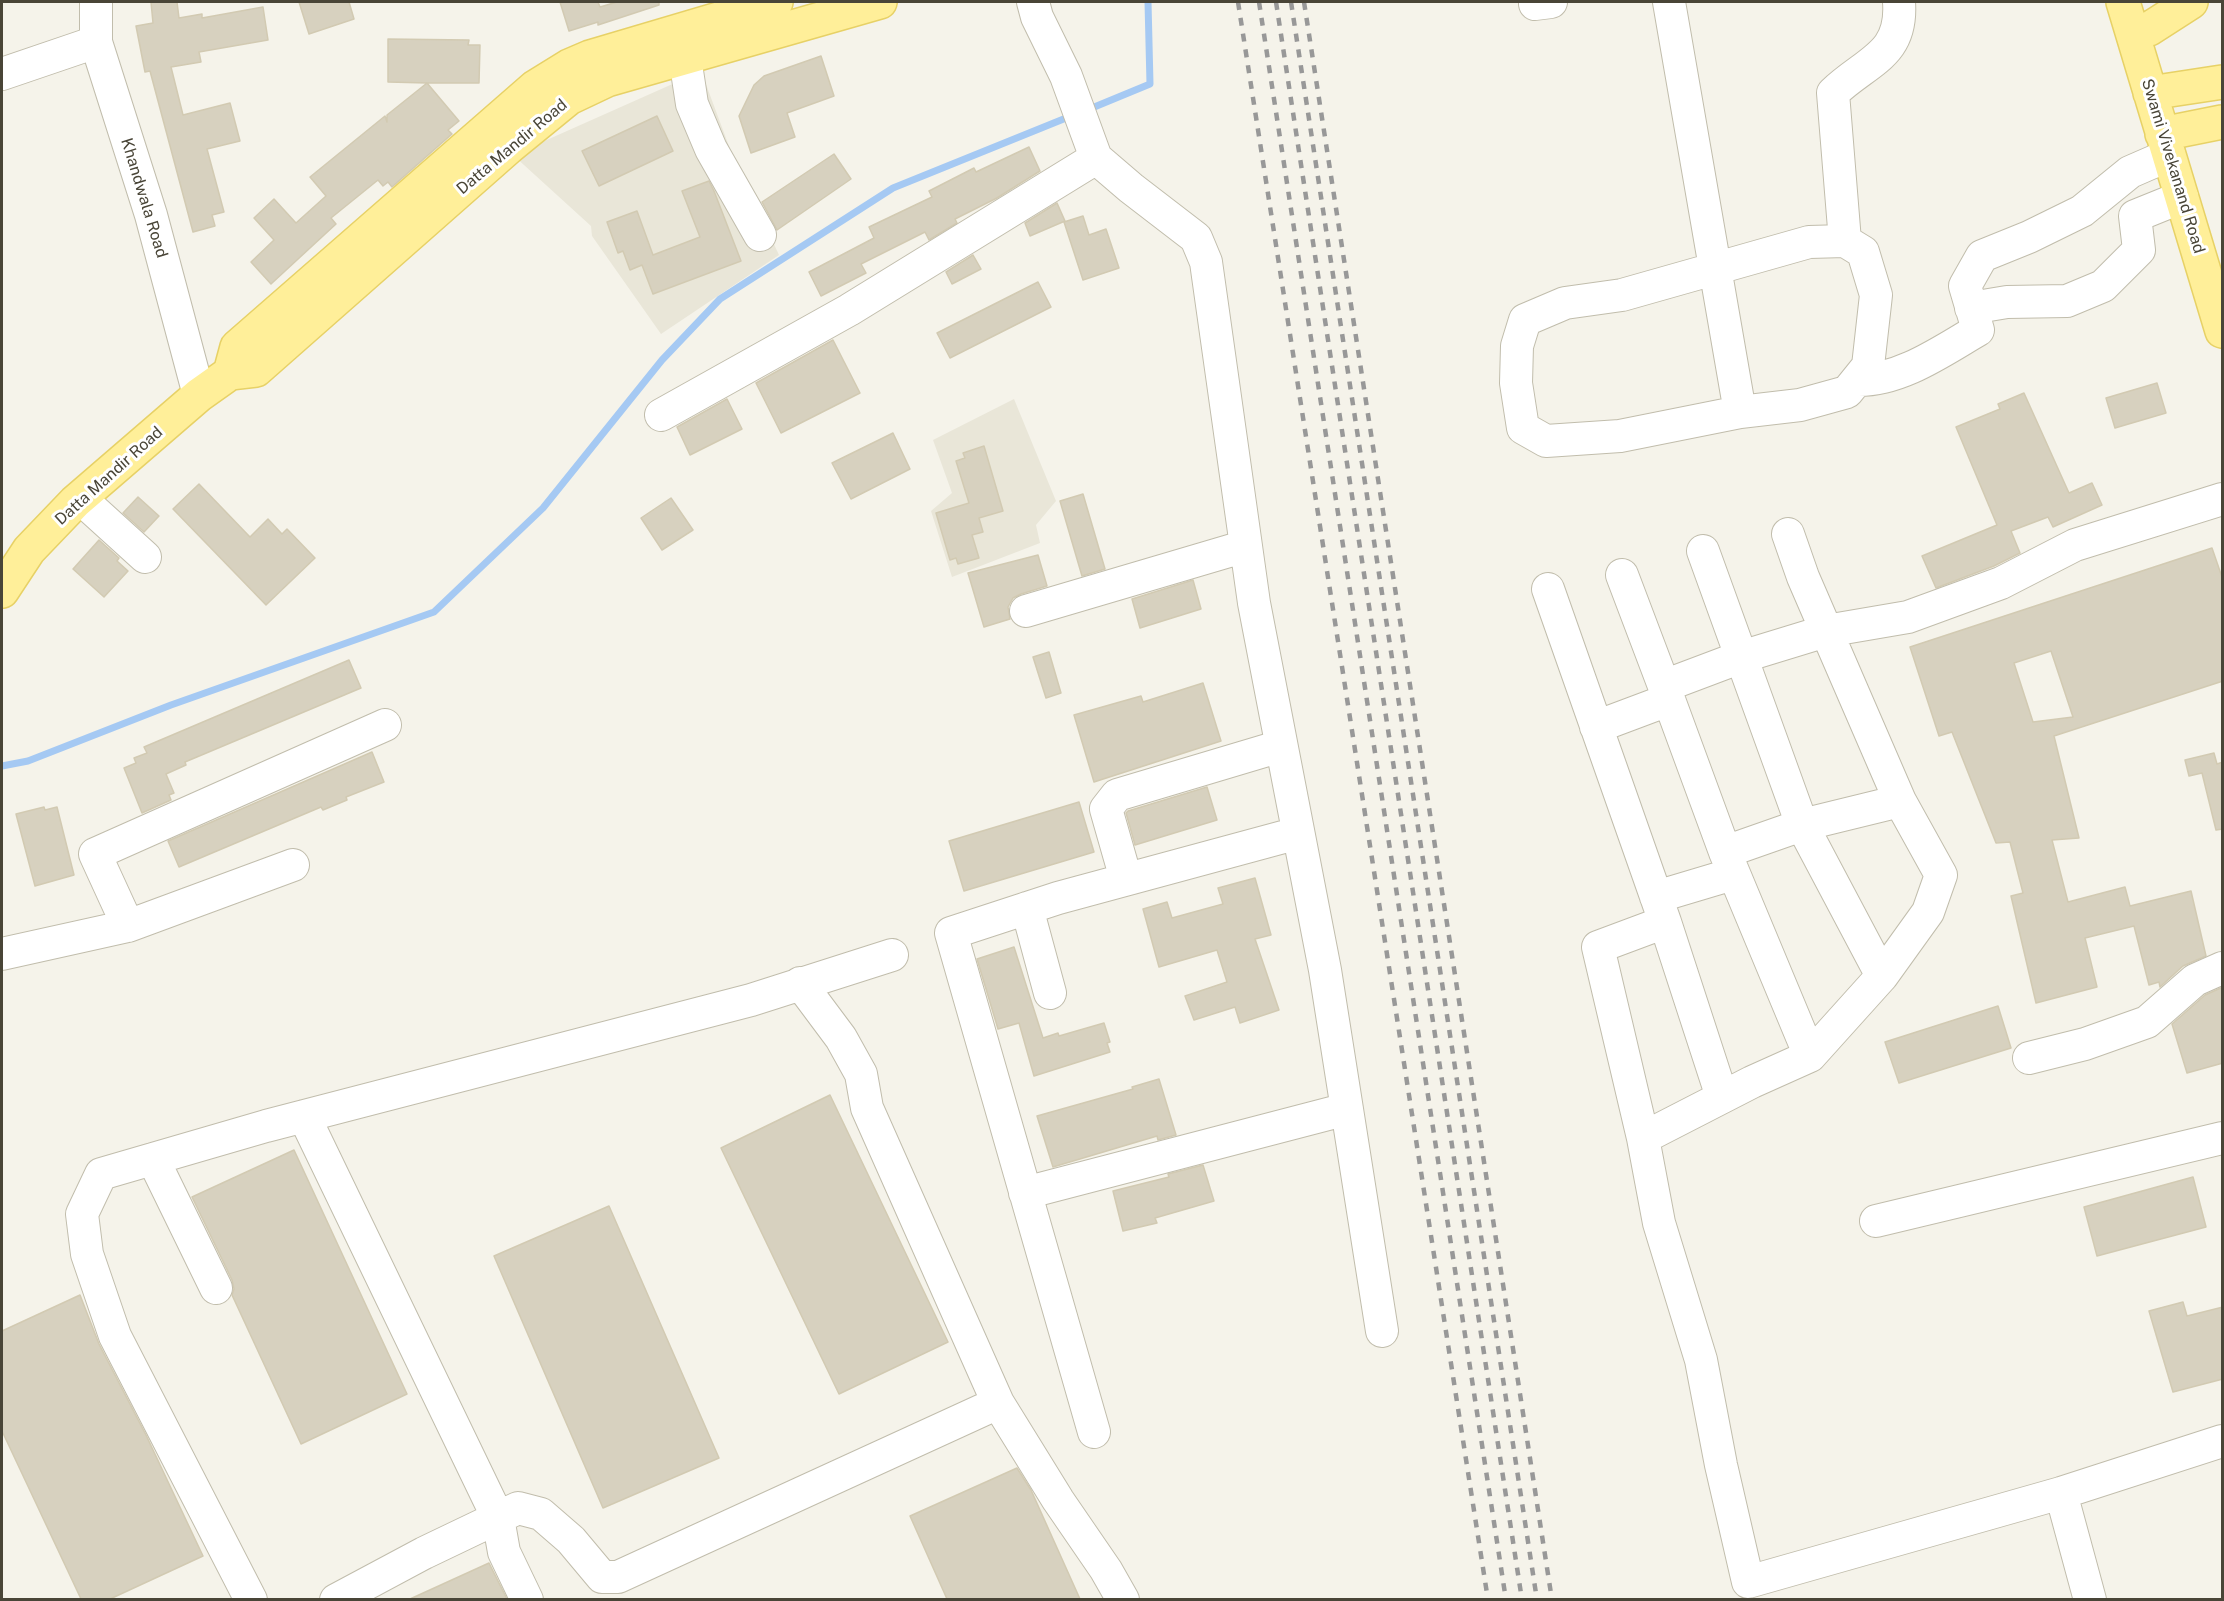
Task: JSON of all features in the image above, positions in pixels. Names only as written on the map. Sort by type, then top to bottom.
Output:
[{"type":"main road","name":"Datta Mandir Road","points":[[2,591],[29,549],[80,498],[199,395],[230,373],[256,370],[271,337],[569,98],[607,80],[642,56],[776,2]]},
{"type":"main road","name":"Datta Mandir Road","points":[[642,56],[685,58],[880,2]]},
{"type":"main road","name":"Swami Vivekanand Road","points":[[2123,2],[2159,92]]},
{"type":"main road","points":[[2146,15],[2191,2]]},
{"type":"main road","name":"Swami Vivekanand Road","points":[[2146,15],[2159,92],[2182,197],[2223,331]]},
{"type":"main road","points":[[2159,92],[2223,82]]},
{"type":"main road","points":[[2170,140],[2223,122]]},
{"type":"main road","name":"Swami Vivekanand Road","points":[[2170,140],[2223,270]]},
{"type":"street","name":"Khandwala Road","points":[[96,2],[96,42],[151,215],[199,395]]},
{"type":"street","points":[[1033,2],[1037,17],[1066,76],[1096,158],[1196,238],[1206,262],[1254,603],[1325,970],[1382,1332]]},
{"type":"street","points":[[1669,2],[1740,412]]},
{"type":"street","points":[[1845,241],[1833,93],[1846,81],[1880,58],[1897,34],[1899,2]]},
{"type":"street","points":[[2,74],[96,42]]},
{"type":"street","points":[[685,58],[693,104],[711,148],[760,235]]},
{"type":"street","points":[[1857,380],[1873,380],[1923,362],[1978,330],[1965,286],[1982,256],[2029,237],[2082,211],[2170,140]]},
{"type":"street","points":[[661,415],[849,310],[1096,158]]},
{"type":"street","points":[[1971,308],[2007,302],[2067,301],[2103,286],[2139,250],[2135,216],[2182,197]]},
{"type":"street","points":[[1845,241],[1863,252],[1876,295],[1868,366],[1847,392],[1800,405],[1740,412],[1620,436],[1546,441],[1523,428],[1516,383],[1516,356],[1525,320],[1565,303],[1622,295],[1809,242],[1845,241]]},
{"type":"street","points":[[80,498],[145,557]]},
{"type":"street","points":[[1596,727],[1741,657],[1826,631],[1908,617],[2001,583],[2075,545],[2223,499]]},
{"type":"street","points":[[1643,1138],[1722,1097],[1810,1056],[1882,976],[1928,912],[1941,875],[1900,801],[1826,631],[1788,534]]},
{"type":"street","points":[[1026,611],[1246,546]]},
{"type":"street","points":[[1703,551],[1802,825],[1882,976]]},
{"type":"street","points":[[1622,575],[1729,863],[1810,1056]]},
{"type":"street","points":[[1548,590],[1660,910],[1722,1097]]},
{"type":"street","points":[[128,926],[95,854],[385,725]]},
{"type":"street","points":[[1126,879],[1106,809],[1117,795],[1281,746]]},
{"type":"street","points":[[1900,801],[1802,825],[1729,863],[1660,910],[1598,947],[1643,1138],[1659,1223],[1701,1360],[1743,1591],[2223,1441]]},
{"type":"street","points":[[1094,1432],[951,933],[1126,879],[1298,833]]},
{"type":"street","points":[[2,954],[128,926],[293,865]]},
{"type":"street","points":[[1027,908],[1050,993]]},
{"type":"street","points":[[251,1599],[115,1336],[87,1254],[82,1214],[101,1174],[304,1116],[751,1000],[892,955]]},
{"type":"street","points":[[2029,1058],[2085,1044],[2147,1022],[2195,980],[2223,968]]},
{"type":"street","points":[[800,983],[841,1038],[861,1074],[867,1108],[998,1403],[1123,1599]]},
{"type":"street","points":[[1026,1194],[1347,1109]]},
{"type":"street","points":[[304,1116],[498,1518],[504,1552],[527,1599]]},
{"type":"street","points":[[1876,1221],[2223,1138]]},
{"type":"street","points":[[153,1160],[216,1288]]},
{"type":"street","points":[[336,1599],[423,1553],[518,1508],[541,1514],[571,1540],[602,1577],[618,1577],[998,1403]]},
{"type":"street","points":[[2061,1493],[2090,1599]]},
{"type":"shaded area","points":[[704,79],[733,157],[779,255],[661,334],[592,236],[591,226],[513,155],[677,82]]},
{"type":"shaded area","points":[[1014,399],[1056,501],[1036,525],[1040,543],[952,577],[931,511],[952,493],[933,440]]},
{"type":"building","points":[[151,2],[177,2],[179,18],[202,14],[202,18],[263,7],[268,40],[199,52],[201,62],[171,67],[183,115],[230,103],[240,141],[207,149],[224,212],[212,215],[215,226],[193,232],[150,71],[145,72],[136,26],[153,23]]},
{"type":"building","points":[[299,2],[349,2],[354,19],[309,34]]},
{"type":"building","points":[[560,2],[598,2],[600,7],[617,2],[659,2],[659,5],[598,25],[598,22],[569,31]]},
{"type":"building","points":[[388,39],[469,40],[468,45],[480,45],[479,83],[388,82]]},
{"type":"building","points":[[821,56],[834,96],[787,113],[795,137],[751,153],[739,116],[754,85],[764,76]]},
{"type":"building","points":[[427,83],[459,121],[448,130],[452,134],[392,187],[388,182],[383,186],[378,180],[331,218],[336,224],[271,284],[251,262],[274,240],[254,218],[274,199],[296,223],[326,196],[310,177],[385,116],[387,122],[387,115]]},
{"type":"building","points":[[657,116],[673,151],[599,186],[582,151]]},
{"type":"building","points":[[1029,147],[1040,171],[997,198],[955,219],[957,223],[929,240],[925,232],[861,264],[866,273],[821,296],[809,272],[874,238],[869,227],[932,197],[929,191],[974,168],[976,172]]},
{"type":"building","points":[[834,154],[851,179],[777,230],[762,202]]},
{"type":"building","points":[[709,181],[741,261],[653,294],[642,265],[630,270],[623,251],[618,253],[607,222],[637,211],[653,255],[700,237],[682,191]]},
{"type":"building","points":[[1057,203],[1065,221],[1030,236],[1025,223]]},
{"type":"building","points":[[1083,216],[1089,235],[1106,229],[1119,268],[1083,280],[1064,222]]},
{"type":"building","points":[[973,255],[981,269],[952,284],[946,272]]},
{"type":"building","points":[[1038,282],[1051,307],[950,358],[937,333]]},
{"type":"building","points":[[833,340],[860,393],[781,433],[756,383]]},
{"type":"building","points":[[2157,383],[2166,413],[2115,428],[2106,398]]},
{"type":"building","points":[[2024,393],[2069,493],[2092,483],[2102,505],[2053,527],[2048,517],[2011,531],[2020,553],[1994,566],[1936,588],[1922,556],[1997,525],[1956,427],[2000,409],[1998,404]]},
{"type":"building","points":[[727,399],[742,429],[690,455],[677,427]]},
{"type":"building","points":[[893,433],[910,469],[851,499],[832,463]]},
{"type":"building","points":[[984,446],[1003,511],[979,518],[983,532],[972,535],[979,558],[958,564],[956,558],[950,560],[936,513],[969,503],[956,461],[965,458],[963,453]]},
{"type":"building","points":[[199,484],[250,537],[268,519],[282,534],[287,529],[315,558],[266,605],[173,509]]},
{"type":"building","points":[[1083,494],[1105,569],[1082,576],[1060,501]]},
{"type":"building","points":[[138,497],[159,516],[144,532],[123,513]]},
{"type":"building","points":[[671,498],[693,530],[662,550],[641,518]]},
{"type":"building","points":[[99,540],[119,558],[117,561],[128,571],[104,597],[73,569]]},
{"type":"building","points":[[2212,548],[2223,580],[2223,681],[2054,736],[2079,838],[2052,840],[2068,902],[2125,887],[2130,906],[2191,891],[2206,956],[2183,966],[2160,987],[2159,982],[2149,985],[2134,926],[2085,938],[2097,987],[2036,1003],[2011,896],[2023,893],[2010,842],[1996,843],[1952,732],[1939,736],[1910,647]],"holes":[[[2051,651],[2073,717],[2033,722],[2014,663]]]},
{"type":"building","points":[[1038,555],[1047,586],[1013,598],[1008,607],[1010,619],[984,627],[968,573]]},
{"type":"building","points":[[1193,580],[1201,609],[1140,628],[1132,599]]},
{"type":"building","points":[[1049,652],[1061,693],[1046,698],[1033,657]]},
{"type":"building","points":[[349,660],[361,688],[185,762],[186,765],[166,774],[174,793],[169,795],[171,800],[142,813],[124,768],[136,763],[134,758],[147,753],[144,747]]},
{"type":"building","points":[[1203,683],[1221,741],[1094,782],[1074,715],[1141,696],[1143,702]]},
{"type":"building","points":[[372,752],[384,782],[346,797],[347,800],[323,810],[321,807],[179,867],[168,841]]},
{"type":"building","points":[[2214,753],[2217,764],[2223,762],[2223,829],[2216,830],[2202,773],[2189,776],[2185,760]]},
{"type":"building","points":[[1207,787],[1217,820],[1135,845],[1126,813],[1128,811]]},
{"type":"building","points":[[1079,802],[1094,852],[964,891],[949,841]]},
{"type":"building","points":[[44,807],[45,810],[57,807],[74,875],[35,886],[16,814]]},
{"type":"building","points":[[1255,878],[1271,935],[1255,939],[1279,1010],[1240,1023],[1235,1007],[1194,1020],[1185,996],[1227,982],[1217,950],[1159,967],[1143,909],[1167,902],[1172,918],[1223,904],[1218,888]]},
{"type":"building","points":[[1014,947],[1043,1038],[1058,1033],[1059,1036],[1104,1023],[1110,1042],[1107,1043],[1110,1052],[1034,1076],[1019,1023],[998,1029],[977,959]]},
{"type":"building","points":[[2223,987],[2223,1063],[2187,1073],[2172,1024],[2205,995]]},
{"type":"building","points":[[1998,1006],[2011,1048],[1899,1083],[1885,1042]]},
{"type":"building","points":[[1159,1079],[1176,1135],[1158,1140],[1157,1136],[1053,1167],[1037,1116],[1133,1089],[1132,1087]]},
{"type":"building","points":[[830,1095],[948,1342],[839,1394],[721,1148]]},
{"type":"building","points":[[294,1150],[407,1394],[301,1444],[232,1295],[234,1289],[232,1280],[192,1197]]},
{"type":"building","points":[[1203,1165],[1214,1201],[1155,1218],[1157,1223],[1123,1231],[1113,1191],[1169,1177],[1168,1174]]},
{"type":"building","points":[[2193,1177],[2206,1227],[2097,1256],[2084,1207]]},
{"type":"building","points":[[609,1206],[719,1458],[603,1508],[494,1256]]},
{"type":"building","points":[[80,1295],[99,1344],[146,1435],[203,1556],[110,1599],[81,1599],[2,1431],[2,1331]]},
{"type":"building","points":[[2183,1302],[2187,1316],[2223,1307],[2223,1379],[2173,1392],[2149,1311]]},
{"type":"building","points":[[1017,1468],[1031,1490],[1080,1599],[947,1599],[910,1516]]},
{"type":"building","points":[[489,1563],[507,1599],[410,1599]]},
{"type":"waterway","points":[[1087,110],[1150,84],[1148,2]]},
{"type":"waterway","points":[[2,766],[28,761],[171,705],[434,612],[543,508],[662,360],[720,299],[893,188],[1071,116]]},
{"type":"railway","points":[[1238,2],[1488,1600]]},
{"type":"railway","points":[[1259,2],[1506,1600]]},
{"type":"railway","points":[[1276,2],[1522,1600]]},
{"type":"railway","points":[[1291,2],[1537,1600]]},
{"type":"railway","points":[[1304,2],[1552,1600]]}]
